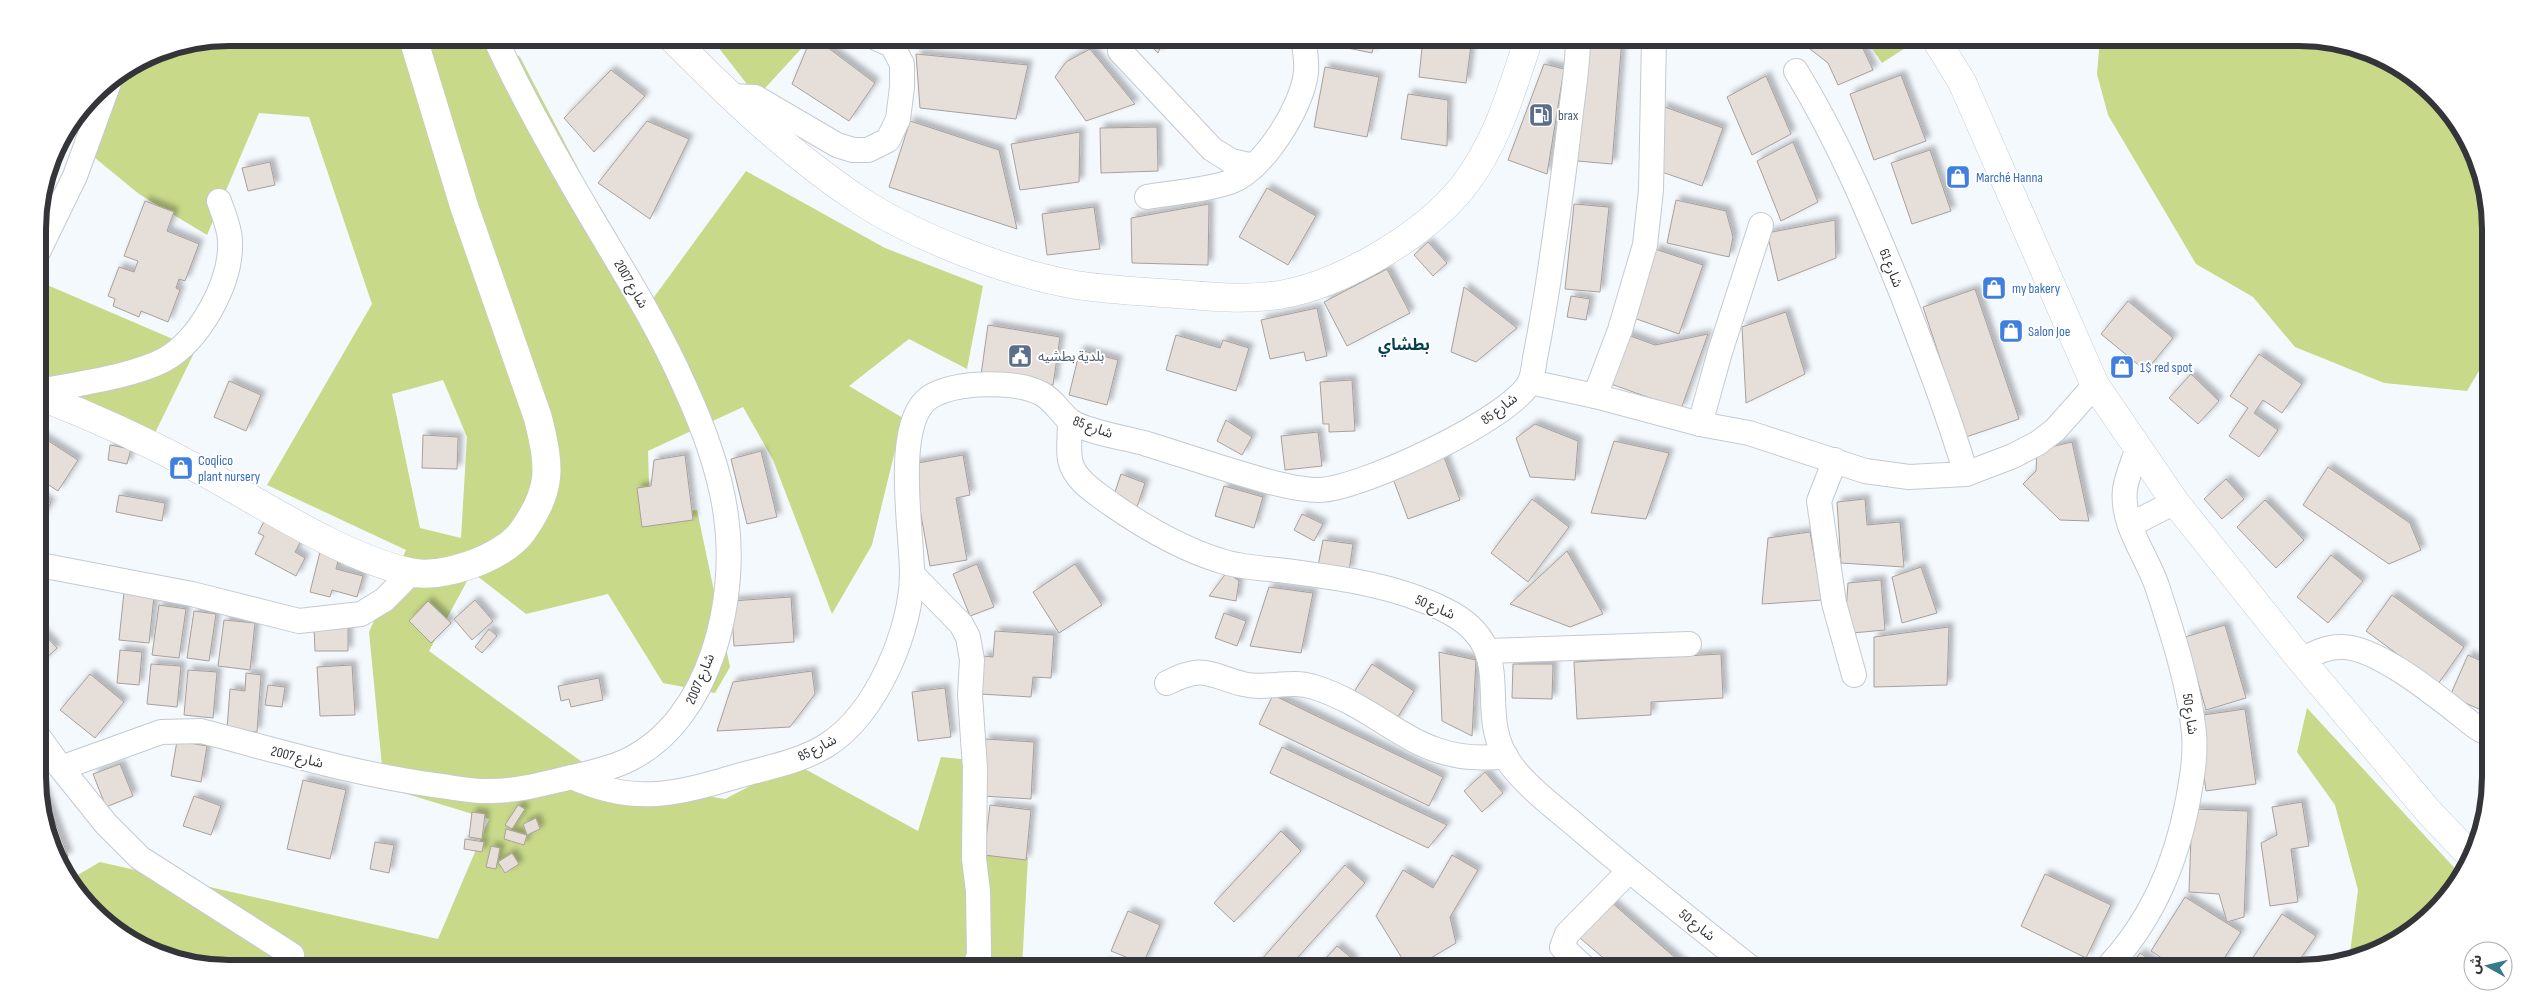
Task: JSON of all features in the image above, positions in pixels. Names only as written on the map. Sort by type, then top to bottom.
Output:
[{"type":"main road","points":[[46,399],[117,428],[358,555],[411,573],[453,570],[474,564],[496,554],[516,540],[531,520],[543,497],[548,470],[538,418],[464,206],[415,46]]},
{"type":"main road","points":[[680,46],[729,96],[814,167],[864,203],[956,248],[1031,274],[1076,285],[1222,298],[1262,296],[1296,291],[1349,272],[1373,259],[1442,209],[1464,186],[1483,158],[1500,124],[1526,46]]},
{"type":"main road","points":[[1940,46],[1962,82],[2094,385],[2175,502],[2301,660],[2429,812],[2466,851]]},
{"type":"street","name":"شارع 2007","points":[[60,768],[161,732],[180,730],[202,731],[358,772],[485,791],[514,790],[572,777],[629,760],[655,743],[688,708],[706,670],[726,602],[729,542],[718,475],[684,384],[633,286],[592,218],[512,74],[499,46]]},
{"type":"street","points":[[729,96],[755,98],[836,145],[853,150],[868,150],[888,140],[898,119],[902,87],[902,64],[893,46]]},
{"type":"street","points":[[1147,197],[1231,181],[1254,166],[1276,139],[1300,95],[1306,73],[1304,46]]},
{"type":"street","name":"شارع 85","points":[[572,777],[611,791],[637,795],[666,794],[694,789],[796,760],[823,748],[846,732],[860,716],[884,676],[903,629],[910,603],[912,574],[907,474],[908,444],[913,422],[925,400],[940,392],[985,384],[1037,391],[1049,398],[1070,422],[1244,475],[1296,488],[1319,490],[1341,487],[1370,478],[1437,447],[1491,418],[1530,382],[1541,329],[1562,192],[1577,46]]},
{"type":"street","points":[[1595,396],[1620,330],[1645,245],[1651,190],[1654,46]]},
{"type":"street","points":[[1120,51],[1212,149],[1231,160],[1254,166]]},
{"type":"street","name":"شارع 61","points":[[1796,71],[1826,121],[1853,176],[1929,365],[1950,421],[1966,474]]},
{"type":"street","points":[[46,236],[75,176],[104,96]]},
{"type":"street","points":[[46,389],[145,367],[164,360],[179,350],[194,336],[216,300],[226,273],[230,241],[219,201]]},
{"type":"street","points":[[1700,424],[1733,309],[1761,225]]},
{"type":"street","points":[[1530,382],[1595,396],[1700,424],[1749,433],[1865,471],[1894,476],[1934,477],[1966,474],[2012,456],[2038,443],[2062,423],[2094,385]]},
{"type":"street","name":"شارع 50","points":[[1070,422],[1070,460],[1078,476],[1092,491],[1130,518],[1165,537],[1222,562],[1382,587],[1432,604],[1466,622],[1479,634],[1487,651],[1498,742],[1511,765],[1528,783],[1629,871],[1741,960]]},
{"type":"street","name":"شارع 50","points":[[2115,960],[2128,947],[2148,916],[2165,883],[2183,831],[2194,754],[2194,733],[2186,688],[2156,584],[2130,525],[2125,506],[2125,491],[2138,450]]},
{"type":"street","points":[[1834,460],[1819,501],[1834,603],[1854,675]]},
{"type":"street","points":[[2130,525],[2175,502]]},
{"type":"street","points":[[46,566],[192,594],[299,621],[361,614],[384,600],[411,573]]},
{"type":"street","points":[[912,574],[962,624],[968,637],[972,660],[970,695],[975,768],[974,859],[978,891],[979,955],[977,960]]},
{"type":"street","points":[[1487,651],[1689,644]]},
{"type":"street","points":[[2301,660],[2322,650],[2341,646],[2362,650],[2382,659],[2482,730]]},
{"type":"street","points":[[1167,683],[1182,675],[1204,672],[1247,685],[1284,683],[1313,686],[1355,705],[1414,742],[1447,754],[1471,758],[1506,756]]},
{"type":"street","points":[[46,747],[60,768],[106,824],[140,858],[292,955]]},
{"type":"street","points":[[1576,960],[1562,947],[1567,934],[1629,871]]},
{"type":"green space","points":[[229,46],[503,46],[520,57],[649,304],[746,171],[885,248],[983,286],[967,369],[909,339],[849,386],[903,418],[872,545],[832,614],[773,460],[743,407],[648,451],[650,514],[697,510],[730,667],[715,693],[663,683],[608,594],[526,614],[472,572],[429,651],[607,780],[725,799],[794,763],[918,831],[941,757],[971,760],[969,854],[1028,857],[1022,960],[229,960],[182,954],[159,946],[127,929],[108,914],[92,898],[75,876],[100,862],[438,939],[489,819],[384,787],[369,632],[406,550],[267,485],[372,304],[309,117],[259,113],[207,235],[139,194],[89,153],[100,100],[127,77],[159,60],[182,52]],"holes":[[[443,380],[467,437],[461,538],[420,528],[392,394]]]},
{"type":"green space","points":[[717,46],[804,46],[757,97]]},
{"type":"green space","points":[[1870,46],[1908,46],[1882,63]]},
{"type":"green space","points":[[2099,46],[2299,46],[2346,52],[2369,60],[2401,77],[2420,92],[2451,127],[2463,148],[2476,182],[2480,205],[2482,229],[2482,366],[2467,391],[2384,383],[2295,347],[2253,297],[2196,264],[2108,115],[2097,74]]},
{"type":"green space","points":[[46,284],[196,349],[153,437],[46,401]]},
{"type":"green space","points":[[2307,708],[2456,870],[2436,898],[2410,922],[2380,941],[2350,953],[2358,890],[2335,805],[2297,752]]},
{"type":"building","points":[[808,46],[826,46],[875,83],[849,121],[792,84]]},
{"type":"building","points":[[1151,46],[1161,46],[1158,53]]},
{"type":"building","points":[[1338,46],[1373,46],[1372,53]]},
{"type":"building","points":[[1422,46],[1471,46],[1466,83],[1419,77]]},
{"type":"building","points":[[1585,46],[1621,46],[1612,164],[1577,161]]},
{"type":"building","points":[[1806,46],[1862,46],[1873,70],[1838,85],[1828,63]]},
{"type":"building","points":[[1090,49],[1135,104],[1086,121],[1055,77],[1066,62]]},
{"type":"building","points":[[916,54],[1028,65],[1016,119],[920,108]]},
{"type":"building","name":"brax","points":[[1544,64],[1564,69],[1547,174],[1508,160]]},
{"type":"building","points":[[1325,67],[1379,77],[1367,137],[1314,127]]},
{"type":"building","points":[[611,70],[645,96],[594,152],[564,118]]},
{"type":"building","points":[[1901,75],[1926,141],[1874,160],[1850,94]]},
{"type":"building","points":[[1766,76],[1791,134],[1752,155],[1727,97]]},
{"type":"building","points":[[1408,94],[1448,100],[1447,146],[1401,139]]},
{"type":"building","points":[[1662,106],[1723,128],[1702,186],[1659,171]]},
{"type":"building","points":[[647,121],[689,139],[650,219],[598,183]]},
{"type":"building","points":[[910,121],[999,150],[1017,229],[889,187]]},
{"type":"building","points":[[1157,127],[1158,171],[1101,173],[1100,128]]},
{"type":"building","points":[[1080,132],[1079,182],[1020,190],[1011,144]]},
{"type":"building","points":[[1793,142],[1818,202],[1781,221],[1757,161]]},
{"type":"building","points":[[1930,150],[1951,211],[1912,224],[1891,163]]},
{"type":"building","points":[[270,162],[275,185],[248,191],[242,168]]},
{"type":"building","points":[[1267,188],[1316,216],[1288,265],[1239,237]]},
{"type":"building","points":[[1676,200],[1726,211],[1733,237],[1729,257],[1667,243]]},
{"type":"building","points":[[145,201],[174,212],[167,231],[199,244],[185,281],[179,279],[176,288],[180,290],[168,322],[141,311],[139,317],[113,306],[115,299],[108,296],[119,267],[134,272],[138,261],[124,256]]},
{"type":"building","points":[[1209,204],[1208,265],[1132,263],[1131,218]]},
{"type":"building","points":[[1574,204],[1609,207],[1600,292],[1565,289]]},
{"type":"building","points":[[1094,207],[1100,249],[1047,255],[1042,214]]},
{"type":"building","points":[[1835,220],[1836,258],[1778,281],[1767,233]]},
{"type":"building","points":[[1428,242],[1447,263],[1433,276],[1414,255]]},
{"type":"building","points":[[1655,249],[1703,265],[1679,334],[1631,317]]},
{"type":"building","points":[[1387,269],[1410,313],[1347,346],[1324,302]]},
{"type":"building","points":[[1464,287],[1517,328],[1476,362],[1451,352]]},
{"type":"building","points":[[1975,289],[2019,419],[1966,437],[1923,307]]},
{"type":"building","points":[[1571,296],[1590,299],[1586,320],[1567,317]]},
{"type":"building","points":[[2128,301],[2173,338],[2146,371],[2101,334]]},
{"type":"building","points":[[1317,308],[1327,356],[1306,361],[1304,352],[1270,359],[1261,320]]},
{"type":"building","points":[[1786,312],[1805,374],[1746,403],[1742,327]]},
{"type":"building","name":"بلدية بطشيه","points":[[988,325],[1060,337],[1053,385],[981,375]]},
{"type":"building","points":[[1625,334],[1655,345],[1708,334],[1681,409],[1608,383]]},
{"type":"building","points":[[1176,335],[1220,348],[1223,340],[1249,348],[1236,391],[1166,370]]},
{"type":"building","points":[[1080,350],[1118,360],[1107,405],[1069,395]]},
{"type":"building","points":[[2259,354],[2302,384],[2282,413],[2263,400],[2254,413],[2278,430],[2259,457],[2229,436],[2248,408],[2230,396]]},
{"type":"building","points":[[2191,374],[2219,401],[2198,424],[2169,398]]},
{"type":"building","points":[[1352,380],[1355,431],[1329,432],[1329,424],[1323,424],[1320,382]]},
{"type":"building","points":[[229,381],[261,395],[246,431],[214,417]]},
{"type":"building","points":[[1226,420],[1252,437],[1242,455],[1217,441]]},
{"type":"building","points":[[1535,424],[1578,441],[1575,480],[1530,477],[1516,438]]},
{"type":"building","points":[[1318,432],[1322,466],[1285,470],[1281,436]]},
{"type":"building","points":[[423,435],[458,437],[457,469],[422,468]]},
{"type":"building","points":[[46,439],[78,460],[58,491],[46,483]]},
{"type":"building","points":[[1614,441],[1669,453],[1646,519],[1591,513]]},
{"type":"building","points":[[2072,442],[2089,521],[2060,520],[2023,484],[2036,471],[2037,450]]},
{"type":"building","points":[[110,445],[131,449],[127,464],[108,460]]},
{"type":"building","points":[[761,451],[777,517],[747,524],[731,459]]},
{"type":"building","points":[[685,455],[693,520],[642,527],[637,488],[651,486],[654,460]]},
{"type":"building","points":[[963,455],[970,495],[956,498],[967,560],[930,566],[912,464]]},
{"type":"building","points":[[1444,457],[1460,500],[1408,519],[1392,476]]},
{"type":"building","points":[[2328,467],[2410,523],[2421,550],[2389,564],[2303,505]]},
{"type":"building","points":[[1121,474],[1145,483],[1137,507],[1113,498]]},
{"type":"building","points":[[2226,479],[2244,499],[2222,519],[2204,499]]},
{"type":"building","points":[[1224,486],[1263,497],[1254,528],[1215,516]]},
{"type":"building","points":[[119,495],[165,503],[162,521],[116,512]]},
{"type":"building","points":[[1532,499],[1569,527],[1528,582],[1491,553]]},
{"type":"building","points":[[1865,499],[1867,525],[1900,522],[1904,567],[1841,563],[1837,502]]},
{"type":"building","points":[[46,500],[51,503],[46,511]]},
{"type":"building","points":[[2265,500],[2304,540],[2276,568],[2237,527]]},
{"type":"building","points":[[1302,514],[1323,524],[1314,541],[1294,530]]},
{"type":"building","points":[[265,520],[302,539],[295,552],[305,558],[296,576],[255,554],[264,536],[258,533]]},
{"type":"building","points":[[1810,532],[1822,600],[1762,604],[1768,538]]},
{"type":"building","points":[[1323,540],[1353,544],[1349,571],[1318,566]]},
{"type":"building","points":[[1567,551],[1603,614],[1570,627],[1510,604]]},
{"type":"building","points":[[320,552],[339,557],[336,569],[363,576],[357,597],[332,590],[330,597],[310,592]]},
{"type":"building","points":[[2331,555],[2363,581],[2328,623],[2297,597]]},
{"type":"building","points":[[977,564],[994,607],[970,616],[953,574]]},
{"type":"building","points":[[1075,564],[1102,605],[1059,633],[1033,592]]},
{"type":"building","points":[[1921,567],[1937,613],[1902,623],[1892,577]]},
{"type":"building","points":[[1227,572],[1239,581],[1236,601],[1209,596]]},
{"type":"building","points":[[1881,580],[1885,630],[1852,633],[1846,611],[1848,583]]},
{"type":"building","points":[[1269,587],[1313,593],[1301,653],[1250,646]]},
{"type":"building","points":[[124,592],[154,596],[149,643],[119,640]]},
{"type":"building","points":[[2392,595],[2464,647],[2438,684],[2366,631]]},
{"type":"building","points":[[791,597],[794,642],[734,646],[731,601]]},
{"type":"building","points":[[475,600],[493,621],[472,640],[454,619]]},
{"type":"building","points":[[428,601],[451,623],[431,643],[409,621]]},
{"type":"building","points":[[159,605],[186,609],[179,658],[152,655]]},
{"type":"building","points":[[194,611],[216,614],[209,661],[187,658]]},
{"type":"building","points":[[1224,613],[1246,621],[1237,646],[1215,638]]},
{"type":"building","points":[[224,620],[255,623],[250,670],[218,666]]},
{"type":"building","points":[[2225,625],[2246,698],[2206,710],[2185,637]]},
{"type":"building","points":[[348,626],[348,651],[315,651],[314,627]]},
{"type":"building","points":[[1949,627],[1947,685],[1874,687],[1874,637]]},
{"type":"building","points":[[489,629],[497,636],[482,653],[475,647]]},
{"type":"building","points":[[995,631],[1054,635],[1051,678],[1033,677],[1031,697],[980,694],[983,656],[993,657]]},
{"type":"building","points":[[46,636],[57,648],[46,658]]},
{"type":"building","points":[[120,650],[142,652],[139,685],[117,683]]},
{"type":"building","points":[[1439,652],[1476,660],[1472,736],[1442,721]]},
{"type":"building","points":[[1721,654],[1723,698],[1651,702],[1651,715],[1577,719],[1574,662]]},
{"type":"building","points":[[2468,655],[2482,661],[2482,710],[2450,696]]},
{"type":"building","points":[[151,664],[181,666],[177,707],[147,704]]},
{"type":"building","points":[[1372,664],[1414,691],[1394,723],[1352,695]]},
{"type":"building","points":[[1513,664],[1553,664],[1552,699],[1512,698]]},
{"type":"building","points":[[352,665],[355,715],[320,716],[317,667]]},
{"type":"building","points":[[188,670],[217,672],[213,718],[184,715]]},
{"type":"building","points":[[812,671],[815,694],[790,727],[717,731],[733,682]]},
{"type":"building","points":[[246,673],[261,675],[257,732],[227,729],[230,689],[245,691]]},
{"type":"building","points":[[90,674],[124,702],[95,738],[60,710]]},
{"type":"building","points":[[599,678],[603,700],[571,707],[569,699],[561,701],[558,686]]},
{"type":"building","points":[[268,685],[285,687],[282,707],[265,705]]},
{"type":"building","points":[[945,688],[951,737],[918,741],[912,692]]},
{"type":"building","points":[[1273,695],[1443,777],[1429,806],[1259,724]]},
{"type":"building","points":[[2245,709],[2256,784],[2206,791],[2196,716]]},
{"type":"building","points":[[985,739],[1034,742],[1031,799],[982,796]]},
{"type":"building","points":[[177,741],[207,746],[201,782],[171,776]]},
{"type":"building","points":[[1282,747],[1447,825],[1428,848],[1270,773]]},
{"type":"building","points":[[120,764],[133,796],[106,807],[93,774]]},
{"type":"building","points":[[1485,772],[1503,793],[1482,812],[1464,791]]},
{"type":"building","points":[[303,780],[346,790],[330,859],[287,849]]},
{"type":"building","points":[[194,796],[221,806],[211,835],[183,826]]},
{"type":"building","points":[[2302,802],[2309,846],[2291,849],[2298,902],[2270,906],[2261,843],[2277,835],[2272,807]]},
{"type":"building","points":[[48,804],[68,856],[65,857],[60,847],[52,824]]},
{"type":"building","points":[[518,805],[525,809],[512,829],[505,825]]},
{"type":"building","points":[[990,805],[1031,810],[1026,860],[984,855]]},
{"type":"building","points":[[2192,809],[2248,811],[2244,917],[2227,922],[2219,894],[2189,892]]},
{"type":"building","points":[[472,812],[485,814],[482,839],[469,837]]},
{"type":"building","points":[[536,818],[540,829],[527,835],[523,824]]},
{"type":"building","points":[[506,829],[527,835],[524,845],[504,839]]},
{"type":"building","points":[[1281,831],[1301,851],[1234,922],[1214,903]]},
{"type":"building","points":[[465,839],[484,842],[482,852],[464,849]]},
{"type":"building","points":[[375,842],[394,845],[389,873],[370,869]]},
{"type":"building","points":[[491,846],[500,848],[496,869],[486,867]]},
{"type":"building","points":[[512,853],[519,864],[505,873],[498,862]]},
{"type":"building","points":[[1452,855],[1478,870],[1450,917],[1456,943],[1427,960],[1403,960],[1376,916],[1403,870],[1433,888]]},
{"type":"building","points":[[1345,865],[1365,883],[1295,960],[1261,960]]},
{"type":"building","points":[[2045,874],[2111,905],[2086,958],[2021,926]]},
{"type":"building","points":[[2185,897],[2241,932],[2223,960],[2165,960],[2151,951]]},
{"type":"building","points":[[1611,902],[1678,960],[1606,960],[1580,938]]},
{"type":"building","points":[[1128,911],[1160,925],[1145,960],[1133,960],[1111,951]]},
{"type":"building","points":[[2282,914],[2316,936],[2300,960],[2251,960]]},
{"type":"building","points":[[1337,946],[1354,960],[1324,960]]},
{"type":"building","points":[[2140,953],[2150,960],[2135,960]]},
{"type":"place","name":"brax","points":[[1541,115]]},
{"type":"place","name":"Marché Hanna","points":[[1958,177]]},
{"type":"place","name":"my bakery","points":[[1994,288]]},
{"type":"place","name":"Salon Joe","points":[[2011,331]]},
{"type":"place","name":"بلدية بطشيه","points":[[1020,356]]},
{"type":"place","name":"1$ red spot","points":[[2122,367]]},
{"type":"place","name":"Coqlico plant nursery","points":[[181,468]]},
{"type":"district","name":"بطشاي","points":[[1404,345]]}]
